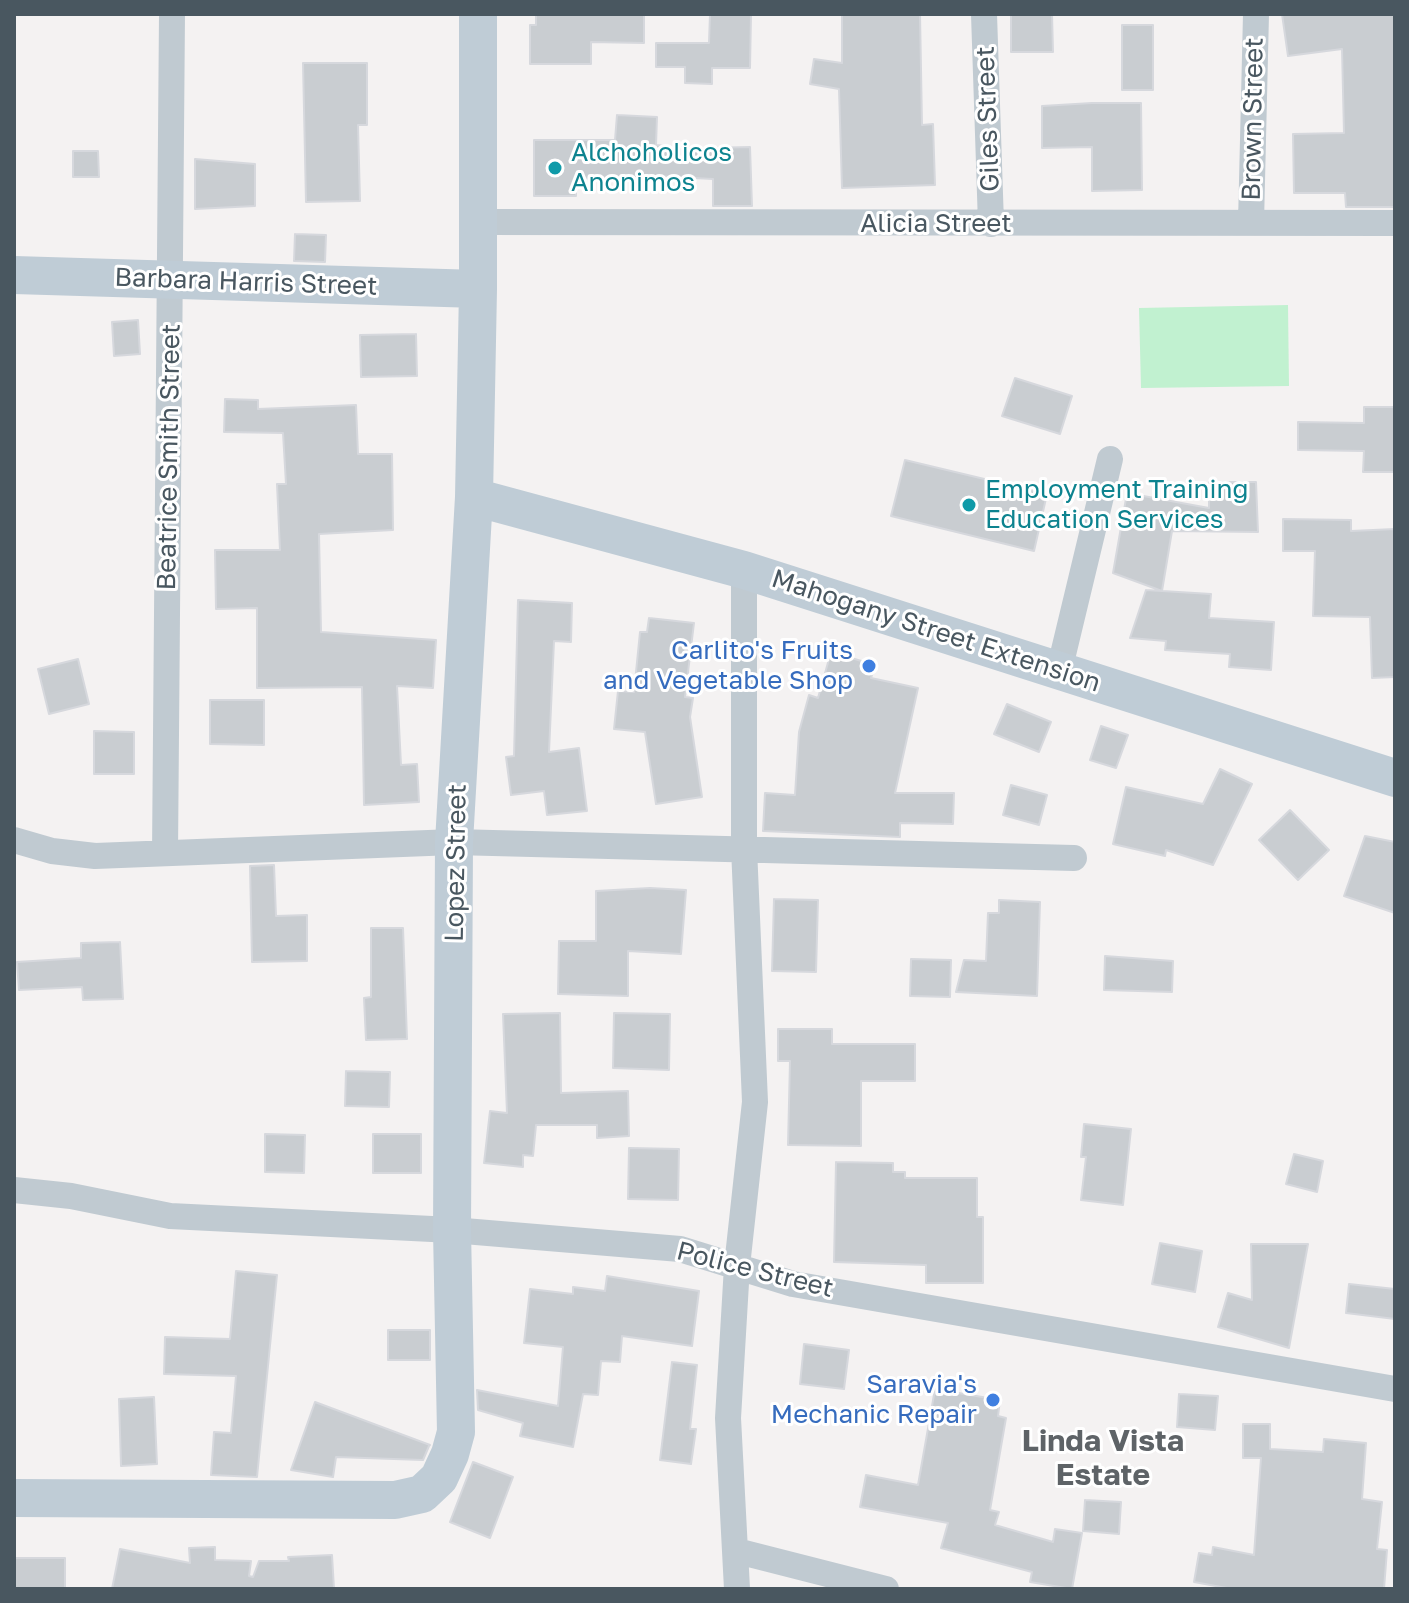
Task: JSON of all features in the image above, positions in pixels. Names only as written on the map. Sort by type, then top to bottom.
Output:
[{"type":"street","name":"Beatrice Smith Street","points":[[165,853],[172,14]]},
{"type":"street","name":"Lopez Street","points":[[14,1498],[395,1500],[422,1494],[439,1478],[456,1432],[452,1230],[454,842],[474,497],[478,14]]},
{"type":"street","name":"Giles Street","points":[[984,14],[991,224]]},
{"type":"street","name":"Brown Street","points":[[1251,223],[1256,14]]},
{"type":"street","name":"Alicia Street","points":[[478,222],[1395,223]]},
{"type":"street","name":"Barbara Harris Street","points":[[14,275],[478,289]]},
{"type":"street","points":[[1059,671],[1110,459]]},
{"type":"street","name":"Mahogany Street Extension","points":[[474,497],[744,570],[1395,778]]},
{"type":"street","points":[[737,1589],[728,1418],[737,1266],[755,1102],[744,848],[744,570]]},
{"type":"street","points":[[14,840],[52,851],[95,856],[454,842],[1074,858]]},
{"type":"street","name":"Police Street","points":[[14,1190],[71,1196],[170,1216],[452,1230],[680,1249],[793,1284],[1395,1389]]},
{"type":"street","points":[[737,1551],[886,1589]]},
{"type":"green space","points":[[1288,305],[1289,386],[1141,388],[1139,308]]},
{"type":"building","points":[[536,14],[644,14],[644,43],[591,42],[591,64],[530,64],[530,25],[536,25]]},
{"type":"building","points":[[710,14],[751,14],[750,68],[712,68],[712,84],[685,83],[685,67],[656,67],[656,43],[709,43]]},
{"type":"building","points":[[842,14],[920,14],[922,125],[933,124],[935,185],[842,188],[839,89],[810,84],[814,59],[842,63]]},
{"type":"building","points":[[1011,14],[1052,14],[1053,52],[1011,52]]},
{"type":"building","points":[[1282,14],[1395,14],[1395,207],[1346,207],[1345,193],[1294,193],[1293,134],[1344,133],[1342,49],[1288,56]]},
{"type":"building","points":[[1122,25],[1153,25],[1153,90],[1122,90]]},
{"type":"building","points":[[303,63],[367,63],[367,125],[358,125],[360,201],[306,202]]},
{"type":"building","points":[[1141,103],[1142,190],[1092,191],[1092,147],[1042,148],[1042,106]]},
{"type":"building","points":[[617,115],[657,117],[656,145],[667,146],[667,149],[750,147],[752,206],[713,206],[713,179],[655,176],[654,182],[576,178],[576,196],[534,196],[534,140],[615,140]]},
{"type":"building","points":[[73,151],[98,151],[99,177],[73,177]]},
{"type":"building","points":[[195,159],[255,164],[255,206],[195,209]]},
{"type":"building","points":[[295,234],[326,235],[325,262],[294,261]]},
{"type":"building","points":[[138,320],[140,354],[114,356],[112,322]]},
{"type":"building","points":[[416,334],[417,376],[361,377],[360,335]]},
{"type":"building","points":[[1015,378],[1072,396],[1060,434],[1002,416]]},
{"type":"building","points":[[225,399],[258,400],[258,409],[356,405],[358,454],[392,454],[393,530],[319,534],[321,632],[436,640],[433,688],[397,686],[401,765],[417,764],[419,802],[364,805],[362,687],[257,688],[257,608],[216,609],[215,550],[280,550],[277,484],[286,484],[283,433],[224,432]]},
{"type":"building","points":[[1364,407],[1395,407],[1395,472],[1363,472],[1364,451],[1298,450],[1298,422],[1364,423]]},
{"type":"building","name":"Employment Training Education Services","points":[[905,460],[1047,494],[1034,551],[891,516]]},
{"type":"building","points":[[1209,482],[1256,482],[1258,532],[1172,531],[1162,591],[1113,573],[1127,493],[1209,508]]},
{"type":"building","points":[[1283,519],[1351,520],[1351,531],[1395,529],[1395,677],[1372,678],[1370,617],[1313,616],[1315,551],[1283,551]]},
{"type":"building","points":[[1146,590],[1211,594],[1209,618],[1274,622],[1271,670],[1229,667],[1230,654],[1165,650],[1166,641],[1130,638]]},
{"type":"building","points":[[518,600],[572,603],[571,642],[554,641],[549,752],[579,748],[587,811],[547,815],[544,791],[511,795],[506,757],[514,756]]},
{"type":"building","points":[[649,618],[694,623],[685,697],[693,698],[690,717],[702,797],[656,804],[645,732],[614,729],[618,691],[634,692],[640,632],[647,632]]},
{"type":"building","points":[[831,652],[875,665],[871,678],[918,688],[895,793],[954,793],[953,824],[900,823],[900,837],[763,831],[765,793],[795,795],[799,732],[809,695],[818,698]]},
{"type":"building","points":[[78,659],[89,704],[49,714],[38,669]]},
{"type":"building","points":[[210,700],[264,700],[264,745],[210,744]]},
{"type":"building","points":[[1007,704],[1051,722],[1039,752],[994,734]]},
{"type":"building","points":[[1101,726],[1128,735],[1116,768],[1090,760]]},
{"type":"building","points":[[94,731],[134,732],[134,774],[94,774]]},
{"type":"building","points":[[1220,769],[1252,784],[1213,865],[1166,850],[1165,856],[1113,844],[1126,787],[1203,804]]},
{"type":"building","points":[[1011,785],[1047,795],[1039,825],[1003,815]]},
{"type":"building","points":[[1290,810],[1329,850],[1298,880],[1259,840]]},
{"type":"building","points":[[1365,836],[1395,842],[1395,913],[1344,896]]},
{"type":"building","points":[[274,865],[276,916],[307,915],[307,961],[252,962],[250,866]]},
{"type":"building","points":[[686,890],[681,954],[628,951],[628,996],[558,994],[559,941],[596,941],[596,891]]},
{"type":"building","points":[[774,899],[818,900],[816,972],[772,971]]},
{"type":"building","points":[[999,900],[1040,902],[1037,996],[956,992],[964,960],[986,961],[988,913],[999,913]]},
{"type":"building","points":[[371,928],[403,928],[407,1039],[366,1040],[364,998],[371,997]]},
{"type":"building","points":[[120,942],[123,999],[83,1000],[82,987],[19,990],[17,962],[81,958],[81,943]]},
{"type":"building","points":[[1105,956],[1173,961],[1172,992],[1104,990]]},
{"type":"building","points":[[911,959],[951,960],[950,997],[910,996]]},
{"type":"building","points":[[560,1013],[561,1093],[628,1091],[629,1136],[597,1138],[597,1125],[536,1125],[533,1156],[523,1155],[523,1167],[484,1163],[490,1111],[507,1113],[503,1014]]},
{"type":"building","points":[[614,1013],[670,1014],[669,1070],[613,1068]]},
{"type":"building","points":[[778,1029],[832,1029],[832,1044],[915,1044],[915,1081],[861,1081],[861,1146],[788,1145],[790,1061],[778,1061]]},
{"type":"building","points":[[346,1071],[390,1072],[389,1107],[345,1106]]},
{"type":"building","points":[[1084,1124],[1131,1129],[1123,1205],[1081,1200],[1086,1157],[1081,1157]]},
{"type":"building","points":[[265,1134],[305,1135],[304,1173],[265,1172]]},
{"type":"building","points":[[373,1134],[421,1134],[421,1173],[373,1173]]},
{"type":"building","points":[[629,1148],[679,1149],[678,1200],[628,1199]]},
{"type":"building","points":[[1294,1154],[1323,1161],[1317,1192],[1286,1184]]},
{"type":"building","points":[[836,1162],[893,1163],[893,1172],[905,1172],[905,1178],[977,1178],[977,1217],[983,1217],[983,1283],[926,1283],[926,1265],[834,1262]]},
{"type":"building","points":[[1160,1243],[1202,1251],[1195,1292],[1152,1284]]},
{"type":"building","points":[[1251,1244],[1308,1244],[1289,1348],[1218,1327],[1228,1293],[1252,1300]]},
{"type":"building","points":[[236,1271],[277,1275],[257,1477],[211,1475],[214,1432],[231,1433],[236,1376],[164,1374],[165,1337],[230,1339]]},
{"type":"building","points":[[607,1276],[699,1291],[692,1346],[622,1336],[620,1362],[601,1361],[598,1395],[583,1394],[573,1447],[520,1436],[523,1423],[478,1410],[477,1390],[558,1406],[563,1347],[524,1343],[530,1289],[573,1294],[573,1287],[605,1291]]},
{"type":"building","points":[[1349,1284],[1395,1289],[1395,1319],[1346,1313]]},
{"type":"building","points":[[388,1330],[430,1330],[430,1360],[388,1360]]},
{"type":"building","points":[[804,1344],[849,1350],[844,1389],[800,1384]]},
{"type":"building","points":[[672,1362],[697,1365],[690,1429],[696,1429],[691,1464],[660,1460]]},
{"type":"building","points":[[935,1389],[1000,1400],[998,1416],[1006,1418],[990,1510],[999,1512],[995,1525],[1053,1542],[1055,1529],[1082,1533],[1072,1589],[1030,1582],[1032,1572],[941,1548],[948,1523],[860,1507],[866,1475],[918,1485]]},
{"type":"building","points":[[1179,1394],[1218,1396],[1215,1430],[1177,1427]]},
{"type":"building","points":[[154,1397],[157,1464],[121,1466],[119,1399]]},
{"type":"building","points":[[315,1402],[430,1445],[423,1460],[336,1457],[333,1477],[291,1470]]},
{"type":"building","points":[[1243,1424],[1270,1424],[1270,1449],[1323,1452],[1324,1439],[1366,1443],[1362,1499],[1382,1502],[1377,1549],[1387,1550],[1384,1589],[1232,1589],[1194,1582],[1199,1553],[1212,1555],[1213,1547],[1254,1555],[1261,1458],[1243,1458]]},
{"type":"building","points":[[473,1462],[513,1477],[490,1538],[450,1522]]},
{"type":"building","points":[[1085,1500],[1121,1502],[1119,1534],[1083,1531]]},
{"type":"building","points":[[215,1547],[215,1560],[251,1561],[249,1576],[253,1577],[259,1561],[289,1561],[288,1557],[332,1555],[334,1589],[112,1589],[120,1549],[190,1563],[189,1548]]},
{"type":"building","points":[[14,1558],[65,1558],[65,1589],[14,1589]]},
{"type":"place","name":"Alchoholicos Anonimos","points":[[555,168]]},
{"type":"place","name":"Employment Training Education Services","points":[[969,505]]},
{"type":"place","name":"Carlito's Fruits and Vegetable Shop","points":[[869,666]]},
{"type":"place","name":"Saravia's Mechanic Repair","points":[[993,1400]]},
{"type":"district","name":"Linda Vista Estate","points":[[1103,1458]]}]
